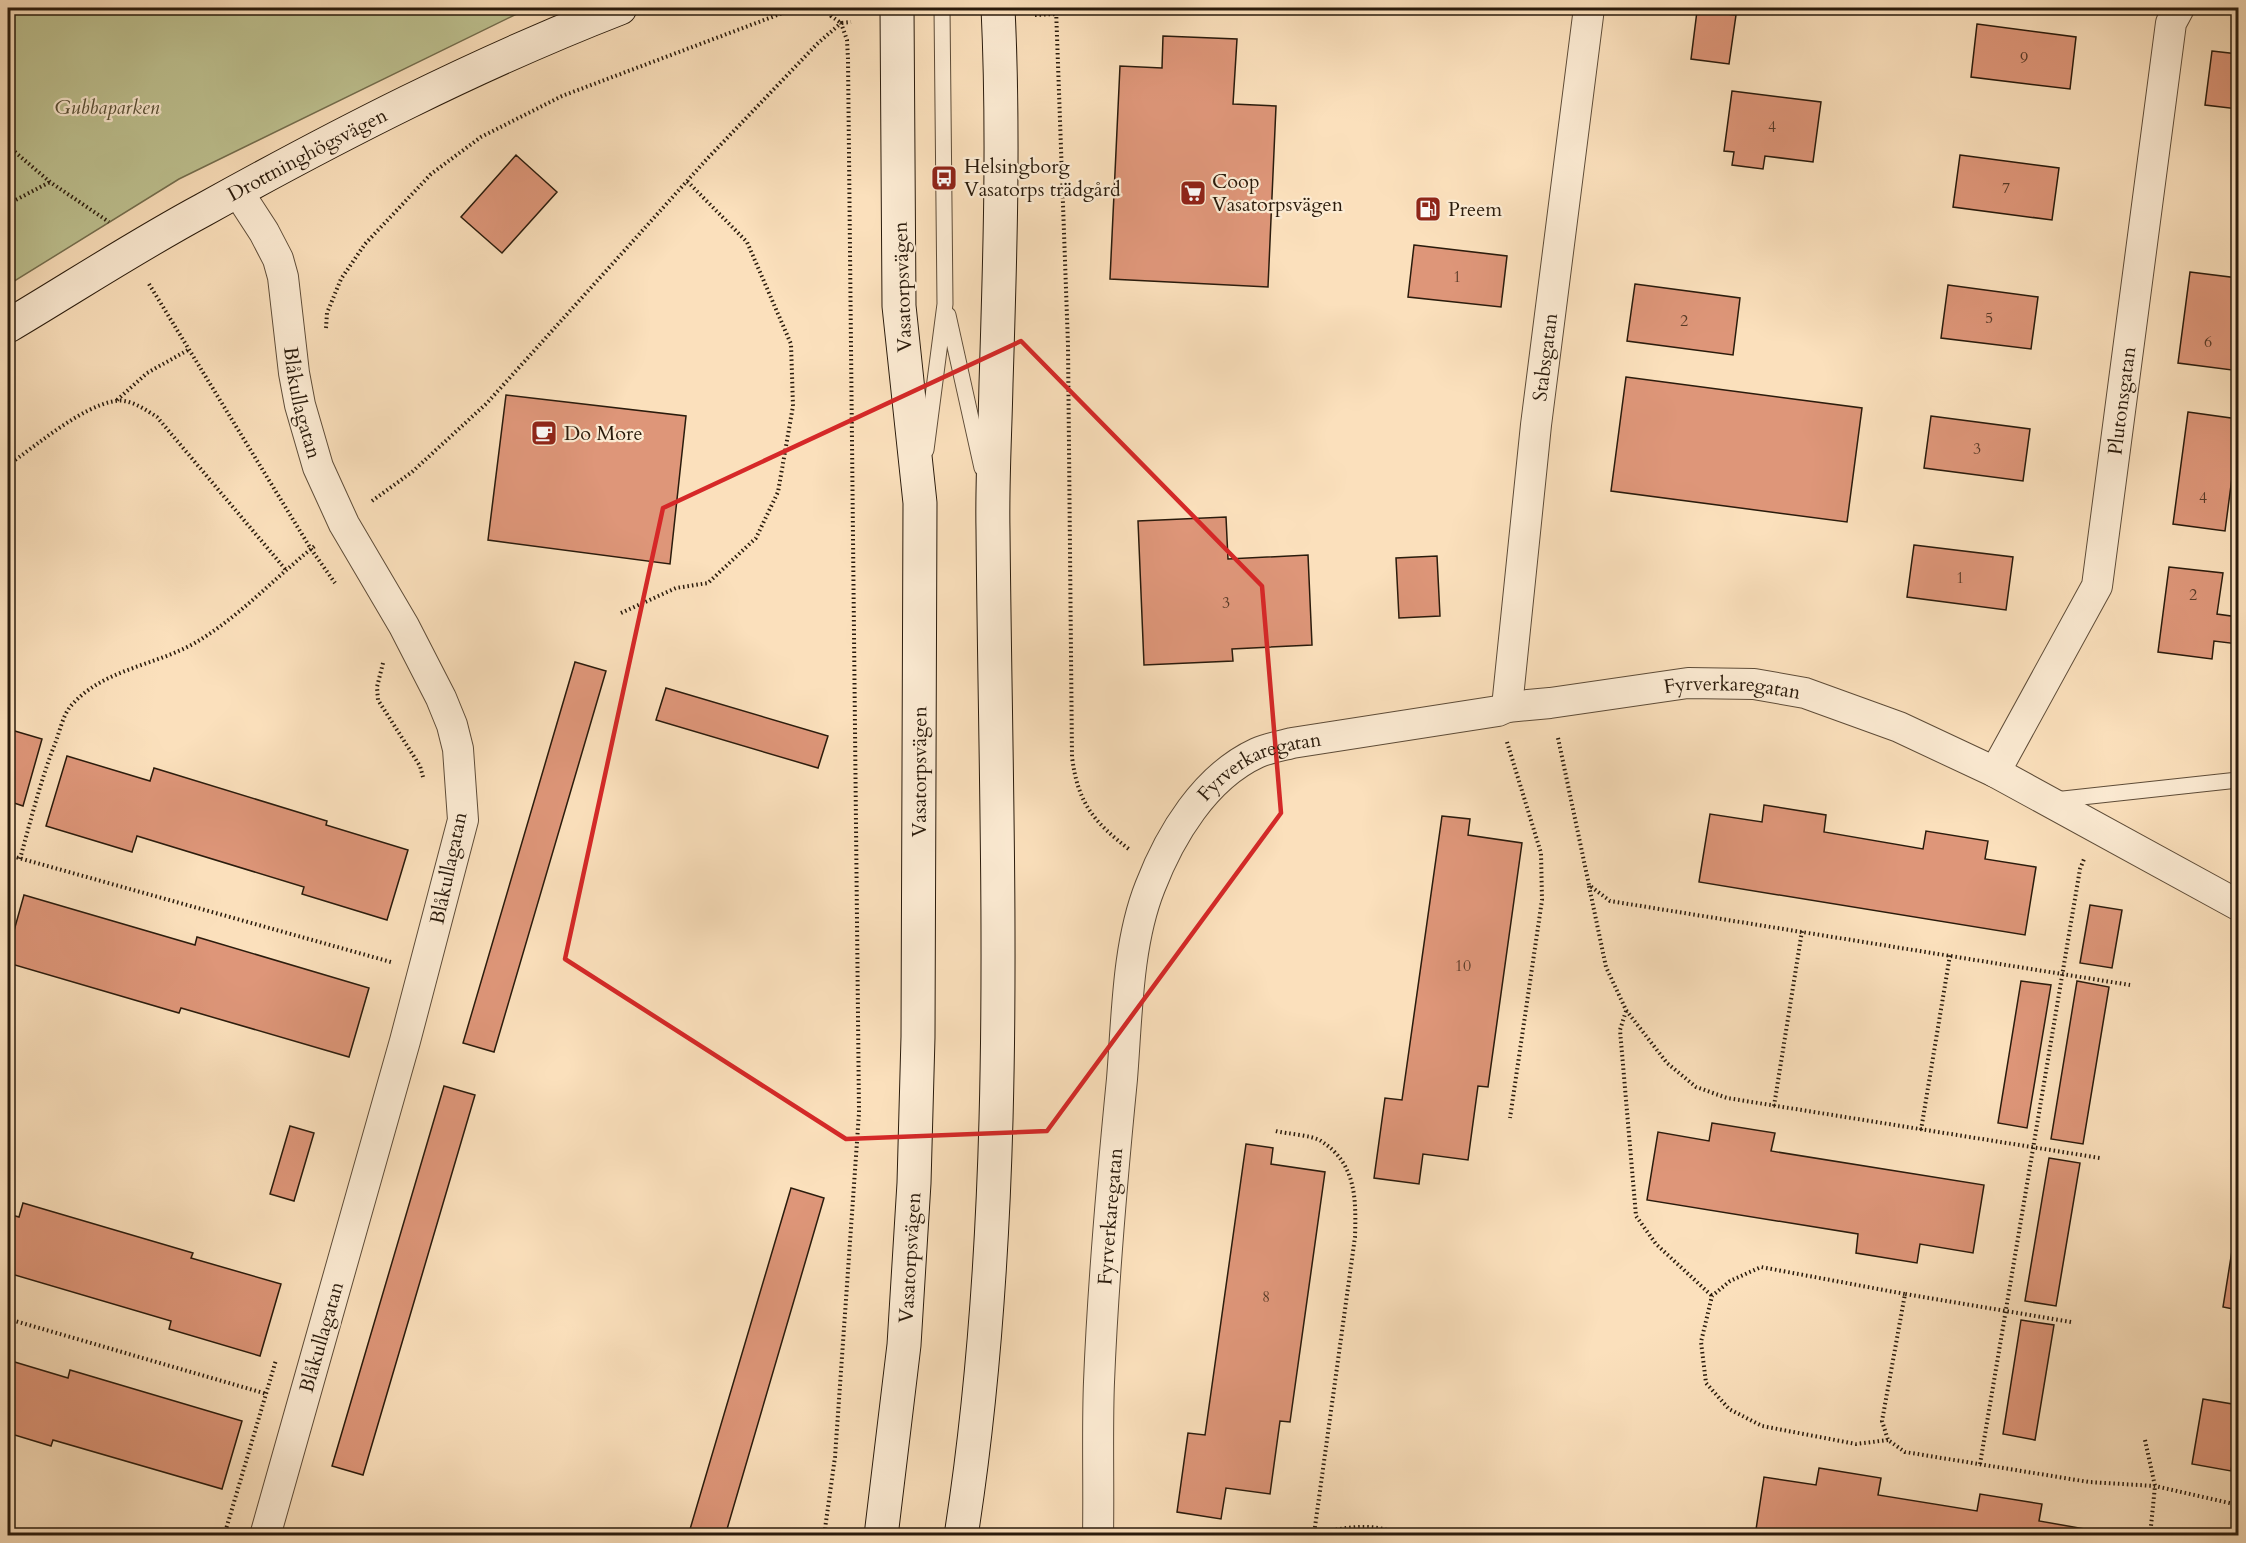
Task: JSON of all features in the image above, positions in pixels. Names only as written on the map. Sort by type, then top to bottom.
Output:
[{"type":"main road","name":"Drottninghögsvägen","points":[[8,327],[192,216],[332,140],[440,86],[553,34],[620,8]]},
{"type":"main road","name":"Vasatorpsvägen","points":[[880,1536],[904,1345],[915,1172],[918,1037],[920,503],[899,306],[897,8]]},
{"type":"main road","points":[[961,1536],[984,1355],[994,1198],[998,1064],[993,517],[1001,169],[998,8]]},
{"type":"street","name":"Stabsgatan","points":[[1502,709],[1589,8]]},
{"type":"street","name":"Plutonsgatan","points":[[1995,772],[2097,586],[2171,23],[2180,8]]},
{"type":"street","name":"Blåkullagatan","points":[[238,192],[264,232],[278,259],[284,277],[294,373],[300,405],[318,467],[355,515],[404,626],[441,698],[458,749],[462,820],[423,972],[265,1536]]},
{"type":"street","name":"Fyrverkaregatan","points":[[1098,1536],[1099,1383],[1109,1209],[1133,965],[1142,911],[1156,871],[1175,835],[1205,793],[1231,768],[1260,751],[1329,736],[1688,683],[1754,684],[1804,693],[1899,727],[1995,772],[2238,905]]},
{"type":"lane","points":[[920,503],[945,304],[942,8]]},
{"type":"lane","points":[[945,304],[993,517]]},
{"type":"lane","points":[[2046,801],[2238,780]]},
{"type":"path","points":[[325,333],[327,313],[341,279],[364,244],[431,174],[481,137],[562,96],[801,8]]},
{"type":"path","points":[[824,1536],[834,1457],[859,1113],[848,59],[847,40],[841,23],[831,16],[826,8]]},
{"type":"path","points":[[1056,8],[1068,345],[1072,757],[1078,790],[1093,816],[1103,828],[1156,871]]},
{"type":"path","points":[[20,859],[48,762],[68,709],[83,693],[102,681],[175,653],[201,639],[226,622],[311,549],[412,472],[487,404],[687,181],[808,53],[841,23],[851,22]]},
{"type":"path","points":[[8,146],[50,182],[109,222]]},
{"type":"path","points":[[621,613],[676,588],[708,583],[756,538],[778,492],[793,406],[791,344],[747,242],[687,181]]},
{"type":"path","points":[[8,204],[50,182]]},
{"type":"path","points":[[149,284],[311,549],[338,587]]},
{"type":"path","points":[[8,465],[86,411],[117,400],[147,373],[188,350]]},
{"type":"path","points":[[117,400],[138,406],[157,417],[286,570]]},
{"type":"path","points":[[385,654],[377,687],[378,700],[420,766],[425,786]]},
{"type":"path","points":[[1550,703],[1606,967],[1626,1010],[1667,1063],[1696,1087],[1727,1098],[1774,1107],[2100,1158]]},
{"type":"path","points":[[1502,709],[1541,853],[1542,900],[1510,1118]]},
{"type":"path","points":[[1980,1464],[2080,869],[2096,828]]},
{"type":"path","points":[[8,855],[423,972]]},
{"type":"path","points":[[1589,885],[1610,901],[2130,985]]},
{"type":"path","points":[[1774,1107],[1802,931]]},
{"type":"path","points":[[391,962],[394,951]]},
{"type":"path","points":[[1921,1130],[1950,955]]},
{"type":"path","points":[[1626,1010],[1620,1030],[1636,1216],[1656,1244],[1712,1296]]},
{"type":"path","points":[[1276,1131],[1320,1140],[1345,1163],[1356,1197],[1355,1238],[1314,1534]]},
{"type":"path","points":[[1888,1440],[1856,1444],[1762,1426],[1730,1409],[1706,1383],[1701,1342],[1712,1296],[1730,1281],[1761,1267],[2072,1322]]},
{"type":"path","points":[[1905,1294],[1882,1421],[1888,1440],[1905,1452],[2089,1482],[2155,1486],[2238,1505]]},
{"type":"path","points":[[8,1319],[303,1404]]},
{"type":"path","points":[[224,1536],[276,1360]]},
{"type":"path","points":[[2145,1440],[2155,1486],[2150,1536]]},
{"type":"path","points":[[1305,1536],[1355,1526],[1394,1532],[1400,1536]]},
{"type":"highlighted area","points":[[1021,341],[1262,586],[1281,813],[1047,1131],[846,1139],[565,959],[663,508]]},
{"type":"green space","name":"Gubbaparken","points":[[8,8],[529,8],[179,179],[8,285]]},
{"type":"building","points":[[1697,11],[1736,15],[1729,64],[1691,59]]},
{"type":"building","points":[[1977,24],[2076,37],[2070,89],[1971,77]]},
{"type":"building","name":"Coop Vasatorpsvägen","points":[[1163,36],[1237,39],[1233,104],[1276,106],[1268,287],[1110,279],[1120,66],[1162,68]]},
{"type":"building","points":[[2212,51],[2238,54],[2238,109],[2205,105]]},
{"type":"building","points":[[1732,91],[1821,102],[1813,162],[1765,156],[1763,169],[1732,165],[1734,152],[1724,151]]},
{"type":"building","points":[[516,155],[557,192],[502,253],[461,217]]},
{"type":"building","points":[[1960,155],[2059,168],[2052,220],[1953,207]]},
{"type":"building","points":[[1414,245],[1507,256],[1501,307],[1408,297]]},
{"type":"building","points":[[2190,272],[2238,278],[2238,319],[2232,370],[2178,363]]},
{"type":"building","points":[[1635,284],[1740,298],[1733,355],[1627,341]]},
{"type":"building","points":[[1948,285],[2038,297],[2031,349],[1941,338]]},
{"type":"building","points":[[1626,377],[1862,408],[1847,522],[1611,491]]},
{"type":"building","points":[[506,395],[686,416],[670,564],[488,540]]},
{"type":"building","points":[[2188,412],[2238,419],[2238,470],[2233,470],[2225,531],[2173,524]]},
{"type":"building","points":[[1931,416],[2030,429],[2023,481],[1924,468]]},
{"type":"building","points":[[1226,517],[1228,559],[1308,555],[1312,645],[1232,649],[1233,661],[1144,665],[1138,521]]},
{"type":"building","points":[[1914,545],[2013,557],[2006,610],[1907,597]]},
{"type":"building","points":[[1437,556],[1440,616],[1399,618],[1396,558]]},
{"type":"building","points":[[2169,567],[2223,573],[2217,614],[2238,617],[2238,644],[2214,641],[2212,659],[2158,652]]},
{"type":"building","points":[[575,662],[606,671],[494,1052],[463,1043]]},
{"type":"building","points":[[666,688],[828,736],[818,768],[656,720]]},
{"type":"building","points":[[8,729],[42,739],[23,806],[8,801]]},
{"type":"building","points":[[67,756],[150,781],[154,768],[327,821],[326,825],[408,850],[387,920],[302,894],[304,887],[137,836],[132,852],[46,826]]},
{"type":"building","points":[[1764,805],[1826,815],[1824,832],[1923,849],[1926,831],[1988,841],[1985,859],[2036,867],[2025,935],[1699,882],[1710,814],[1762,822]]},
{"type":"building","points":[[1442,816],[1470,819],[1468,835],[1522,843],[1488,1087],[1478,1086],[1468,1160],[1423,1154],[1419,1184],[1374,1178],[1385,1098],[1402,1100]]},
{"type":"building","points":[[24,895],[195,945],[197,937],[369,988],[349,1057],[181,1008],[179,1013],[8,963],[8,952]]},
{"type":"building","points":[[2090,905],[2122,910],[2112,968],[2080,963]]},
{"type":"building","points":[[2021,981],[2051,985],[2027,1128],[1998,1123]]},
{"type":"building","points":[[2077,981],[2109,987],[2083,1144],[2051,1139]]},
{"type":"building","points":[[444,1086],[475,1095],[363,1475],[332,1466]]},
{"type":"building","points":[[1712,1123],[1775,1133],[1771,1151],[1984,1185],[1973,1253],[1920,1244],[1917,1263],[1856,1253],[1858,1234],[1647,1200],[1658,1132],[1709,1141]]},
{"type":"building","points":[[290,1126],[314,1133],[294,1201],[270,1194]]},
{"type":"building","points":[[1246,1144],[1273,1148],[1271,1164],[1325,1172],[1290,1422],[1280,1421],[1270,1494],[1226,1488],[1221,1519],[1177,1512],[1188,1433],[1205,1435]]},
{"type":"building","points":[[2049,1158],[2080,1163],[2056,1306],[2025,1301]]},
{"type":"building","points":[[791,1188],[824,1198],[725,1536],[688,1536]]},
{"type":"building","points":[[23,1203],[193,1253],[191,1258],[281,1284],[260,1356],[169,1329],[171,1321],[8,1273],[8,1214],[19,1217]]},
{"type":"building","points":[[2235,1232],[2238,1232],[2238,1310],[2223,1307]]},
{"type":"building","points":[[2021,1320],[2054,1325],[2035,1440],[2003,1434]]},
{"type":"building","points":[[8,1360],[68,1378],[70,1370],[242,1421],[222,1489],[53,1440],[51,1446],[8,1433]]},
{"type":"building","points":[[2203,1399],[2238,1405],[2238,1426],[2231,1471],[2192,1464]]},
{"type":"building","points":[[1819,1468],[1881,1478],[1878,1495],[1977,1511],[1980,1494],[2042,1504],[2039,1521],[2091,1530],[2090,1536],[1755,1536],[1764,1477],[1816,1485]]},
{"type":"place","name":"Helsingborg Vasatorps trädgård","points":[[944,178]]},
{"type":"place","name":"Coop Vasatorpsvägen","points":[[1193,193]]},
{"type":"place","name":"Preem","points":[[1428,209]]},
{"type":"place","name":"Do More","points":[[544,433]]}]
